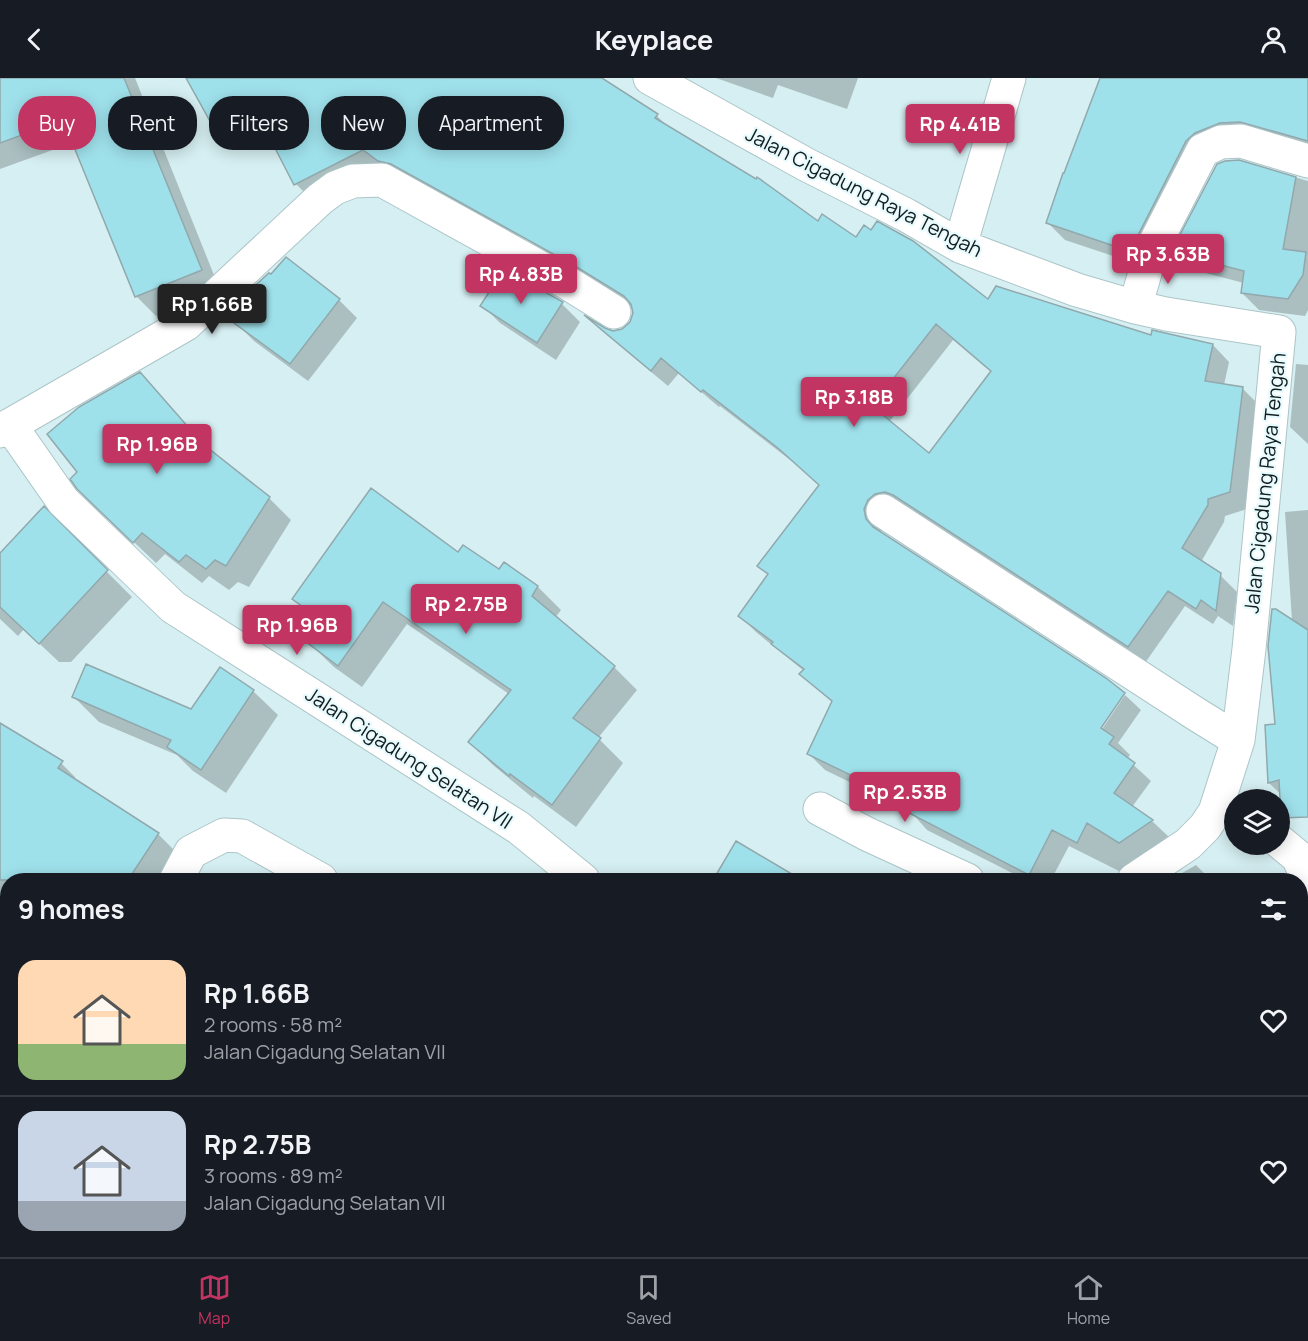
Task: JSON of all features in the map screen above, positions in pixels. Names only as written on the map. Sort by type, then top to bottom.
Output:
[{"type":"street","name":"Jalan Cigadung Raya Tengah","points":[[650,78],[960,246],[1077,290],[1135,307],[1294,334],[1230,789]]},
{"type":"street","points":[[960,246],[1009,78]]},
{"type":"street","points":[[1135,307],[1152,249],[1203,150],[1221,142],[1241,141],[1308,161]]},
{"type":"street","points":[[5,428],[186,324],[320,199],[335,188],[353,181],[382,180],[566,282],[614,312]]},
{"type":"street","name":"Jalan Cigadung Selatan VII","points":[[5,428],[63,501],[173,607],[519,828],[574,873]]},
{"type":"street","points":[[883,511],[1238,740]]},
{"type":"street","points":[[820,809],[867,834],[953,873]]},
{"type":"street","name":"Jalan Cigadung Raya Tengah","points":[[1144,873],[1188,843],[1205,827],[1224,817]]},
{"type":"street","points":[[180,873],[191,852],[224,835],[242,836],[308,873]]},
{"type":"street","points":[[1290,850],[1298,857],[1305,873]]},
{"type":"building","points":[[0,78],[124,78],[131,96],[108,96],[108,150],[153,150],[202,270],[135,297],[75,150],[96,150],[96,96],[18,96],[18,136],[0,143]]},
{"type":"building","points":[[186,78],[602,78],[658,114],[655,118],[756,179],[757,177],[818,221],[822,214],[856,237],[864,225],[871,230],[877,221],[913,241],[988,299],[996,286],[1151,335],[1152,330],[1213,344],[1205,381],[1243,387],[1230,492],[1208,499],[1208,505],[1182,548],[1221,573],[1216,611],[1201,600],[1196,609],[1168,591],[1128,647],[893,495],[885,492],[875,494],[868,500],[864,509],[866,519],[873,527],[1106,678],[1125,693],[1101,728],[1114,737],[1109,744],[1135,763],[1114,793],[1153,820],[1119,843],[1087,823],[1077,843],[1052,830],[1030,873],[1025,873],[909,813],[913,805],[807,754],[832,701],[799,674],[804,669],[738,616],[768,574],[757,566],[819,485],[779,449],[703,390],[701,392],[661,358],[651,371],[584,315],[613,331],[622,329],[630,322],[633,313],[631,304],[624,296],[575,266],[391,164],[378,161],[363,150],[294,185],[276,150],[309,150],[309,96],[209,96],[209,119]],"holes":[[[936,324],[991,371],[929,453],[872,406]]]},
{"type":"building","points":[[1100,78],[1308,78],[1308,141],[1240,122],[1220,123],[1195,133],[1186,141],[1134,243],[1123,240],[1120,248],[1046,223]]},
{"type":"building","points":[[1239,160],[1296,177],[1283,249],[1306,252],[1303,275],[1288,299],[1241,293],[1244,271],[1171,252],[1217,164]]},
{"type":"building","points":[[286,257],[340,299],[290,364],[234,323],[247,306],[241,301],[248,292],[269,273],[271,274]]},
{"type":"building","points":[[504,269],[563,302],[537,343],[480,306]]},
{"type":"building","points":[[140,372],[203,444],[270,497],[226,566],[215,560],[206,569],[186,555],[179,562],[142,533],[133,543],[77,489],[70,479],[77,472],[47,434],[79,407]]},
{"type":"building","points":[[371,488],[458,552],[463,545],[499,569],[504,562],[538,586],[532,596],[615,666],[573,718],[601,738],[552,805],[510,774],[509,776],[468,742],[511,690],[383,602],[338,666],[309,644],[324,622],[292,599]]},
{"type":"building","points":[[44,506],[108,570],[39,644],[0,607],[0,553]]},
{"type":"building","points":[[1272,609],[1276,609],[1308,630],[1308,817],[1290,818],[1290,789],[1279,789],[1279,780],[1268,783],[1265,725],[1275,724],[1268,646]]},
{"type":"building","points":[[86,664],[191,709],[220,667],[254,690],[201,770],[167,747],[171,740],[72,697]]},
{"type":"building","points":[[0,723],[63,761],[58,768],[159,833],[133,873],[0,873]]},
{"type":"building","points":[[736,841],[790,873],[717,873]]}]
